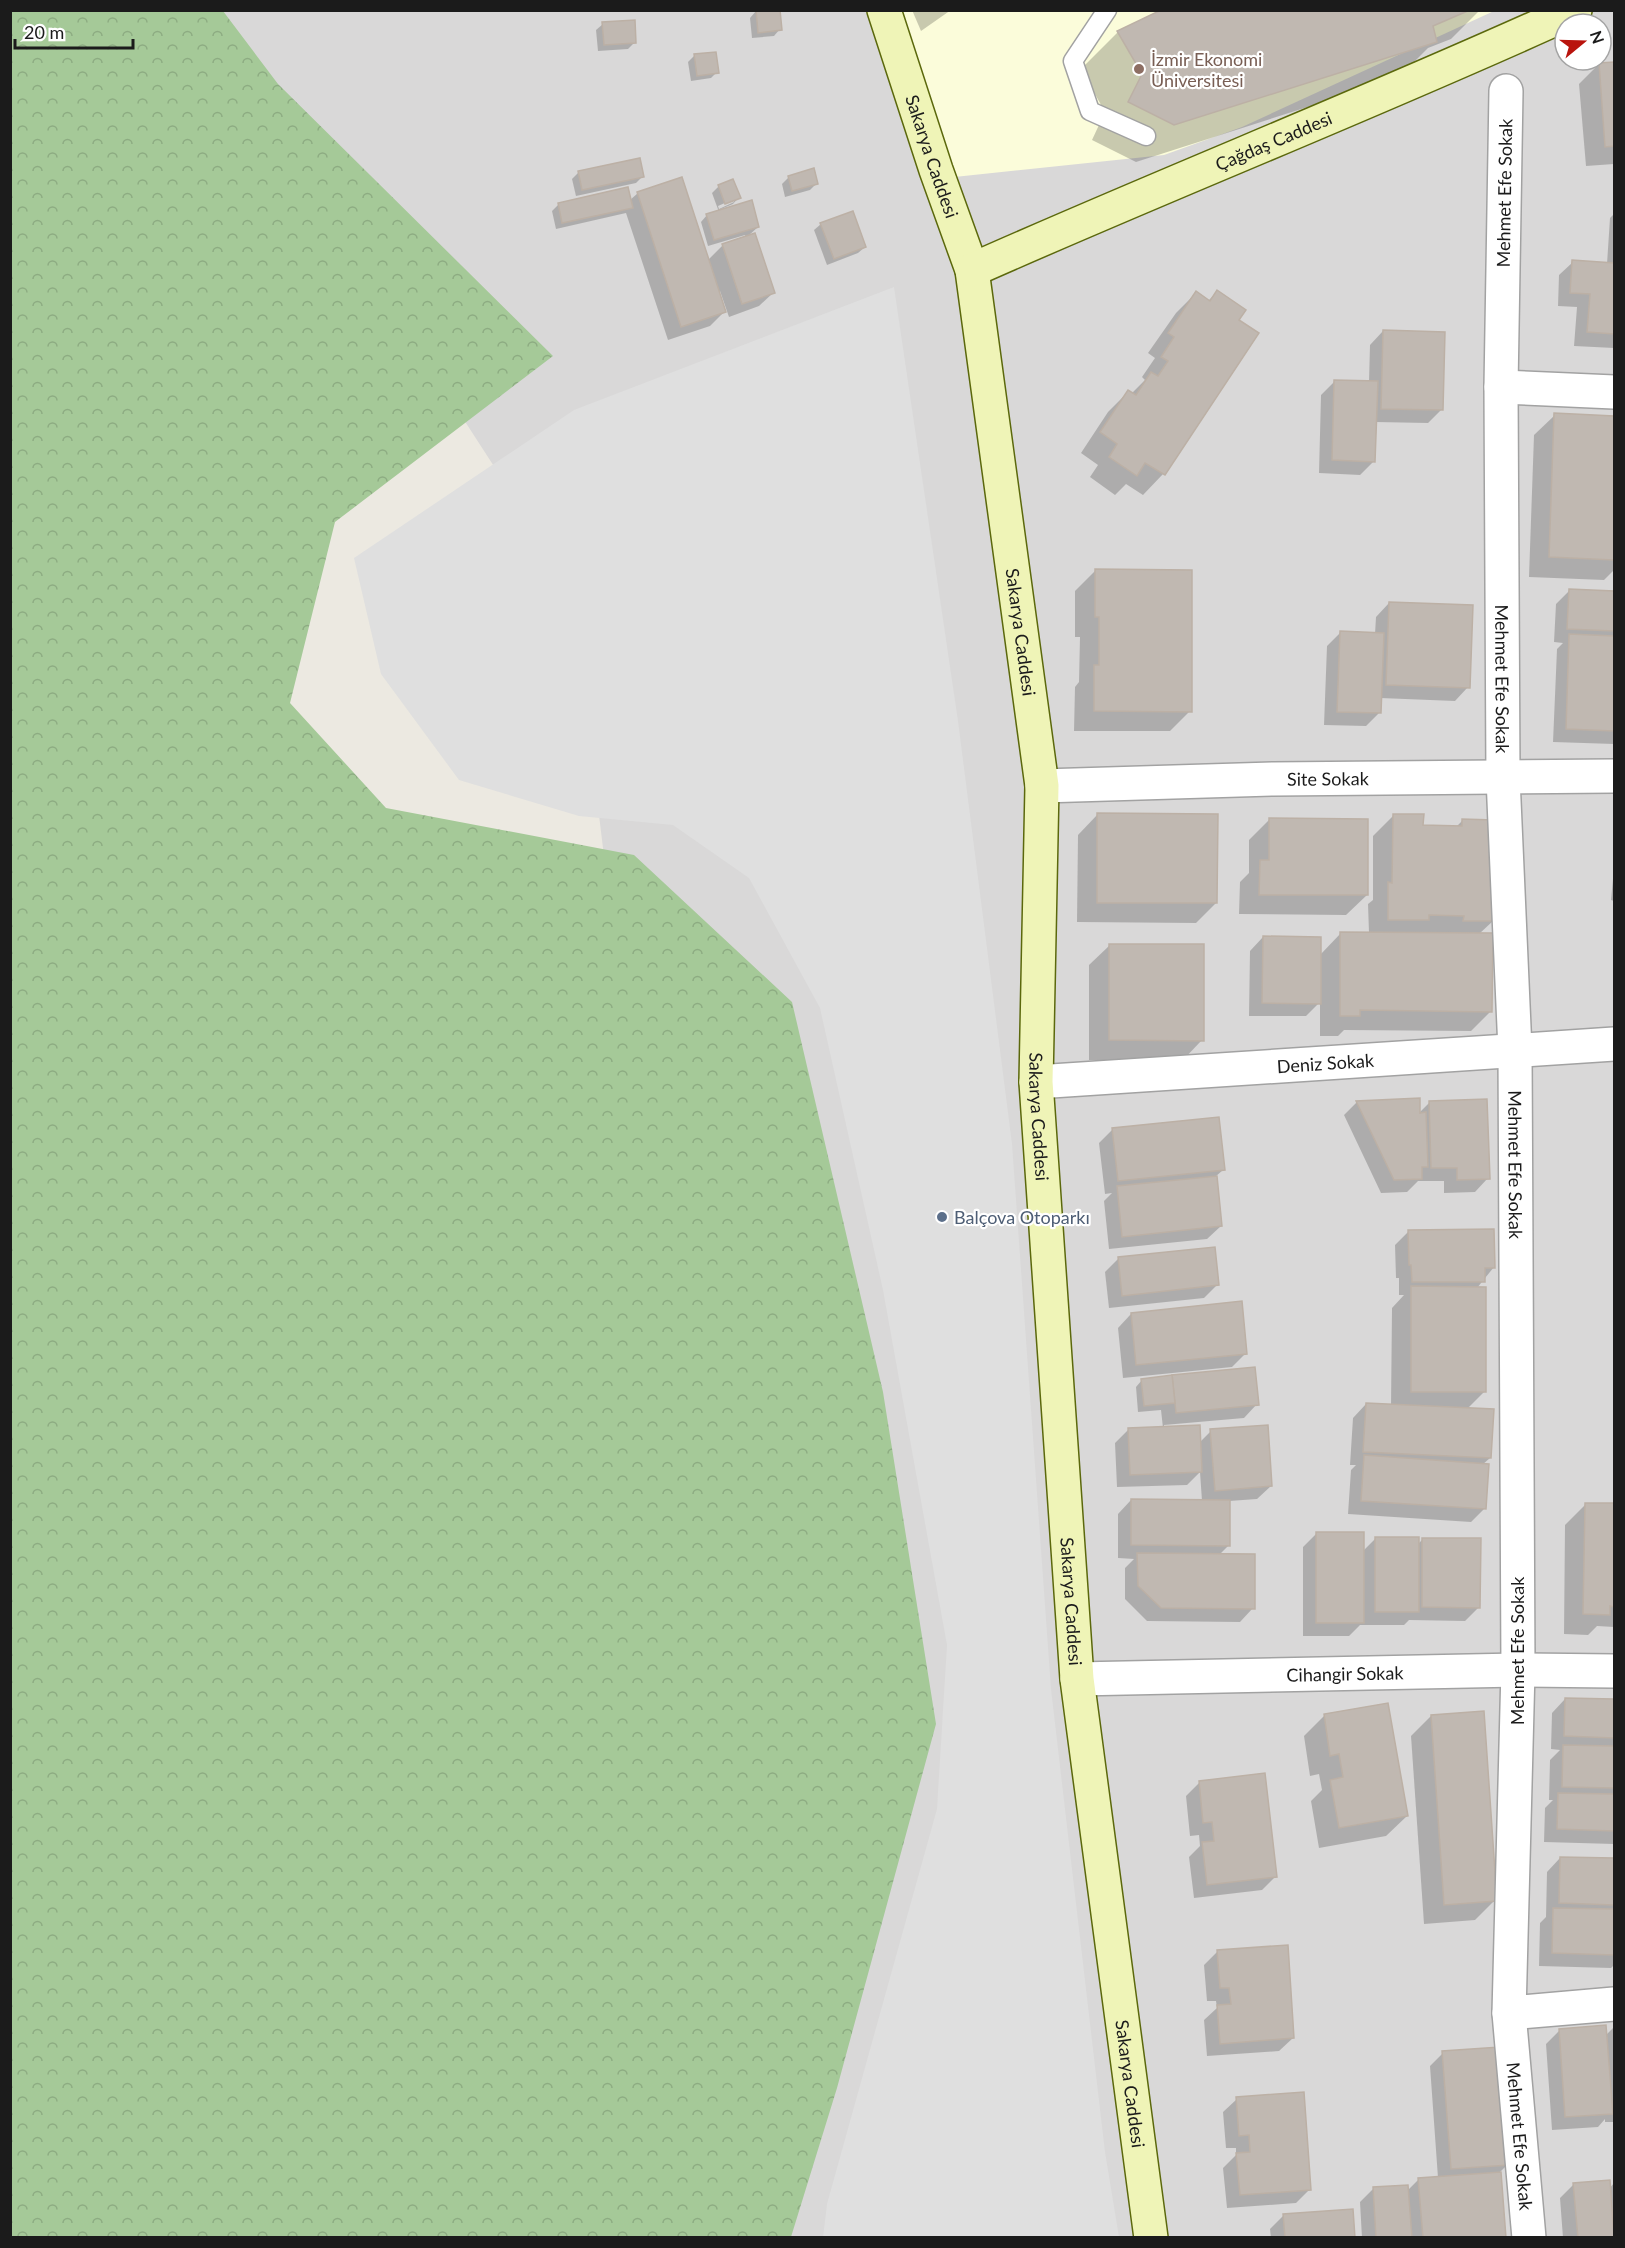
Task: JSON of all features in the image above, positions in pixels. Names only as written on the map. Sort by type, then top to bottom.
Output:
[{"type":"main road","name":"Sakarya Caddesi","points":[[884,10],[936,170],[972,270],[1042,786],[1036,1082],[1077,1679],[1151,2238]]},
{"type":"main road","name":"Çağdaş Caddesi","points":[[972,270],[1119,204],[1507,41],[1575,10]]},
{"type":"street","name":"Mehmet Efe Sokak","points":[[1506,92],[1501,387],[1503,778],[1515,1050],[1518,1670],[1509,2013],[1528,2238]]},
{"type":"street","points":[[1501,387],[1614,392]]},
{"type":"street","name":"Site Sokak","points":[[1042,786],[1273,779],[1614,776]]},
{"type":"street","name":"Deniz Sokak","points":[[1036,1082],[1614,1044]]},
{"type":"street","name":"Cihangir Sokak","points":[[1077,1679],[1518,1670],[1614,1671]]},
{"type":"street","points":[[1509,2013],[1614,2004]]},
{"type":"lane","points":[[1107,10],[1073,61],[1090,111],[1146,136]]},
{"type":"shaded area","points":[[199,11],[1614,11],[1614,2237],[772,2237],[571,585]]},
{"type":"shaded area","name":"İzmir Ekonomi Üniversitesi","points":[[892,11],[1494,11],[1242,127],[1164,155],[945,178]]},
{"type":"shaded area","name":"Balçova Otoparkı","points":[[894,287],[958,721],[1012,1144],[1051,1689],[1105,2152],[1119,2237],[823,2237],[827,2204],[937,1809],[947,1645],[883,1290],[820,1008],[749,878],[673,825],[579,816],[459,780],[381,674],[354,558],[574,410]]},
{"type":"green space","points":[[11,10],[223,11],[278,84],[553,356],[335,522],[290,703],[386,808],[634,855],[792,1002],[883,1392],[936,1724],[837,2088],[791,2237],[11,2237]]},
{"type":"building","points":[[756,10],[780,10],[782,30],[758,33]]},
{"type":"building","points":[[1161,10],[1470,10],[1433,26],[1437,42],[1174,125],[1128,102],[1142,74],[1117,31]]},
{"type":"building","points":[[635,20],[636,43],[604,45],[602,22]]},
{"type":"building","points":[[716,52],[719,73],[697,76],[694,54]]},
{"type":"building","points":[[1613,62],[1614,146],[1605,147],[1600,72],[1613,72]]},
{"type":"building","points":[[640,158],[644,177],[582,190],[578,171]]},
{"type":"building","points":[[814,168],[818,184],[792,191],[788,176]]},
{"type":"building","points":[[682,177],[726,312],[681,327],[637,192]]},
{"type":"building","points":[[733,179],[741,198],[725,204],[718,185]]},
{"type":"building","points":[[628,187],[633,208],[562,223],[558,203]]},
{"type":"building","points":[[752,200],[759,227],[714,240],[706,214]]},
{"type":"building","points":[[853,211],[866,247],[834,259],[820,223]]},
{"type":"building","points":[[755,233],[775,293],[742,304],[722,244]]},
{"type":"building","points":[[1572,260],[1614,263],[1614,334],[1587,332],[1590,294],[1570,293]]},
{"type":"building","points":[[1217,290],[1246,310],[1239,320],[1259,333],[1165,475],[1145,463],[1137,476],[1109,457],[1117,444],[1100,432],[1128,390],[1136,395],[1151,372],[1158,376],[1168,361],[1161,357],[1174,337],[1168,333],[1196,291],[1210,301]]},
{"type":"building","points":[[1383,330],[1445,332],[1443,410],[1381,409]]},
{"type":"building","points":[[1334,380],[1378,381],[1375,462],[1332,460]]},
{"type":"building","points":[[1554,413],[1614,416],[1614,560],[1549,557]]},
{"type":"building","points":[[1095,569],[1192,570],[1192,712],[1094,711],[1094,665],[1099,665],[1099,617],[1095,617]]},
{"type":"building","points":[[1569,589],[1614,591],[1614,631],[1567,629]]},
{"type":"building","points":[[1389,602],[1473,605],[1470,688],[1386,685]]},
{"type":"building","points":[[1340,631],[1384,633],[1381,713],[1337,712]]},
{"type":"building","points":[[1569,634],[1614,636],[1614,731],[1566,729]]},
{"type":"building","points":[[1097,813],[1218,814],[1217,903],[1097,903]]},
{"type":"building","points":[[1393,814],[1424,814],[1423,825],[1462,826],[1462,819],[1494,820],[1494,921],[1463,921],[1464,916],[1429,915],[1429,920],[1388,920],[1388,882],[1392,883]]},
{"type":"building","points":[[1269,818],[1368,819],[1368,895],[1259,895],[1260,860],[1269,860]]},
{"type":"building","points":[[1340,932],[1493,933],[1492,1012],[1360,1010],[1360,1016],[1340,1016]]},
{"type":"building","points":[[1263,936],[1321,937],[1321,1004],[1262,1003]]},
{"type":"building","points":[[1109,944],[1204,944],[1204,1041],[1109,1040]]},
{"type":"building","points":[[1420,1098],[1420,1113],[1426,1112],[1428,1167],[1422,1167],[1422,1179],[1394,1180],[1356,1101]]},
{"type":"building","points":[[1487,1099],[1490,1179],[1457,1180],[1457,1168],[1431,1168],[1429,1101]]},
{"type":"building","points":[[1219,1117],[1225,1170],[1118,1181],[1112,1128]]},
{"type":"building","points":[[1217,1176],[1222,1226],[1122,1237],[1117,1186]]},
{"type":"building","points":[[1494,1229],[1495,1268],[1485,1268],[1485,1282],[1412,1282],[1408,1230]]},
{"type":"building","points":[[1215,1247],[1219,1285],[1122,1296],[1118,1257]]},
{"type":"building","points":[[1411,1286],[1486,1287],[1486,1392],[1411,1392]]},
{"type":"building","points":[[1242,1301],[1247,1354],[1136,1365],[1131,1313]]},
{"type":"building","points":[[1255,1367],[1259,1405],[1176,1413],[1172,1375]]},
{"type":"building","points":[[1172,1375],[1175,1403],[1144,1406],[1141,1379]]},
{"type":"building","points":[[1366,1403],[1494,1409],[1491,1458],[1363,1452]]},
{"type":"building","points":[[1200,1425],[1202,1472],[1130,1475],[1128,1428]]},
{"type":"building","points":[[1268,1425],[1272,1486],[1215,1491],[1210,1429]]},
{"type":"building","points":[[1364,1455],[1489,1464],[1486,1509],[1361,1501]]},
{"type":"building","points":[[1131,1499],[1230,1500],[1230,1546],[1131,1545]]},
{"type":"building","points":[[1585,1503],[1614,1503],[1614,1607],[1610,1606],[1610,1615],[1583,1614]]},
{"type":"building","points":[[1316,1532],[1364,1532],[1364,1623],[1316,1623]]},
{"type":"building","points":[[1375,1537],[1419,1537],[1419,1612],[1375,1612]]},
{"type":"building","points":[[1422,1538],[1481,1538],[1480,1608],[1422,1607]]},
{"type":"building","points":[[1137,1553],[1255,1554],[1255,1609],[1161,1608],[1138,1586]]},
{"type":"building","points":[[1565,1698],[1614,1699],[1614,1738],[1564,1736]]},
{"type":"building","points":[[1388,1703],[1408,1816],[1339,1828],[1330,1780],[1343,1777],[1339,1754],[1330,1756],[1324,1714]]},
{"type":"building","points":[[1484,1711],[1497,1901],[1444,1905],[1431,1715]]},
{"type":"building","points":[[1563,1745],[1614,1746],[1614,1788],[1562,1787]]},
{"type":"building","points":[[1265,1773],[1277,1877],[1207,1885],[1202,1842],[1214,1841],[1212,1822],[1203,1823],[1199,1781]]},
{"type":"building","points":[[1558,1793],[1614,1794],[1614,1831],[1557,1829]]},
{"type":"building","points":[[1560,1857],[1614,1858],[1614,1905],[1559,1903]]},
{"type":"building","points":[[1553,1908],[1614,1909],[1614,1955],[1552,1953]]},
{"type":"building","points":[[1288,1945],[1294,2038],[1220,2044],[1217,2005],[1231,2004],[1229,1988],[1220,1988],[1217,1950]]},
{"type":"building","points":[[1606,2025],[1613,2114],[1565,2117],[1559,2029]]},
{"type":"building","points":[[1500,2047],[1509,2165],[1451,2169],[1442,2051]]},
{"type":"building","points":[[1304,2092],[1311,2190],[1240,2195],[1236,2153],[1250,2152],[1249,2135],[1239,2136],[1236,2097]]},
{"type":"building","points":[[1501,2172],[1506,2238],[1423,2238],[1418,2178]]},
{"type":"building","points":[[1610,2180],[1614,2238],[1578,2238],[1573,2183]]},
{"type":"building","points":[[1408,2185],[1412,2238],[1376,2238],[1373,2187]]},
{"type":"building","points":[[1353,2209],[1355,2238],[1285,2238],[1283,2214]]},
{"type":"place","name":"İzmir Ekonomi Üniversitesi","points":[[1139,69]]},
{"type":"place","name":"Balçova Otoparkı","points":[[942,1217]]}]
